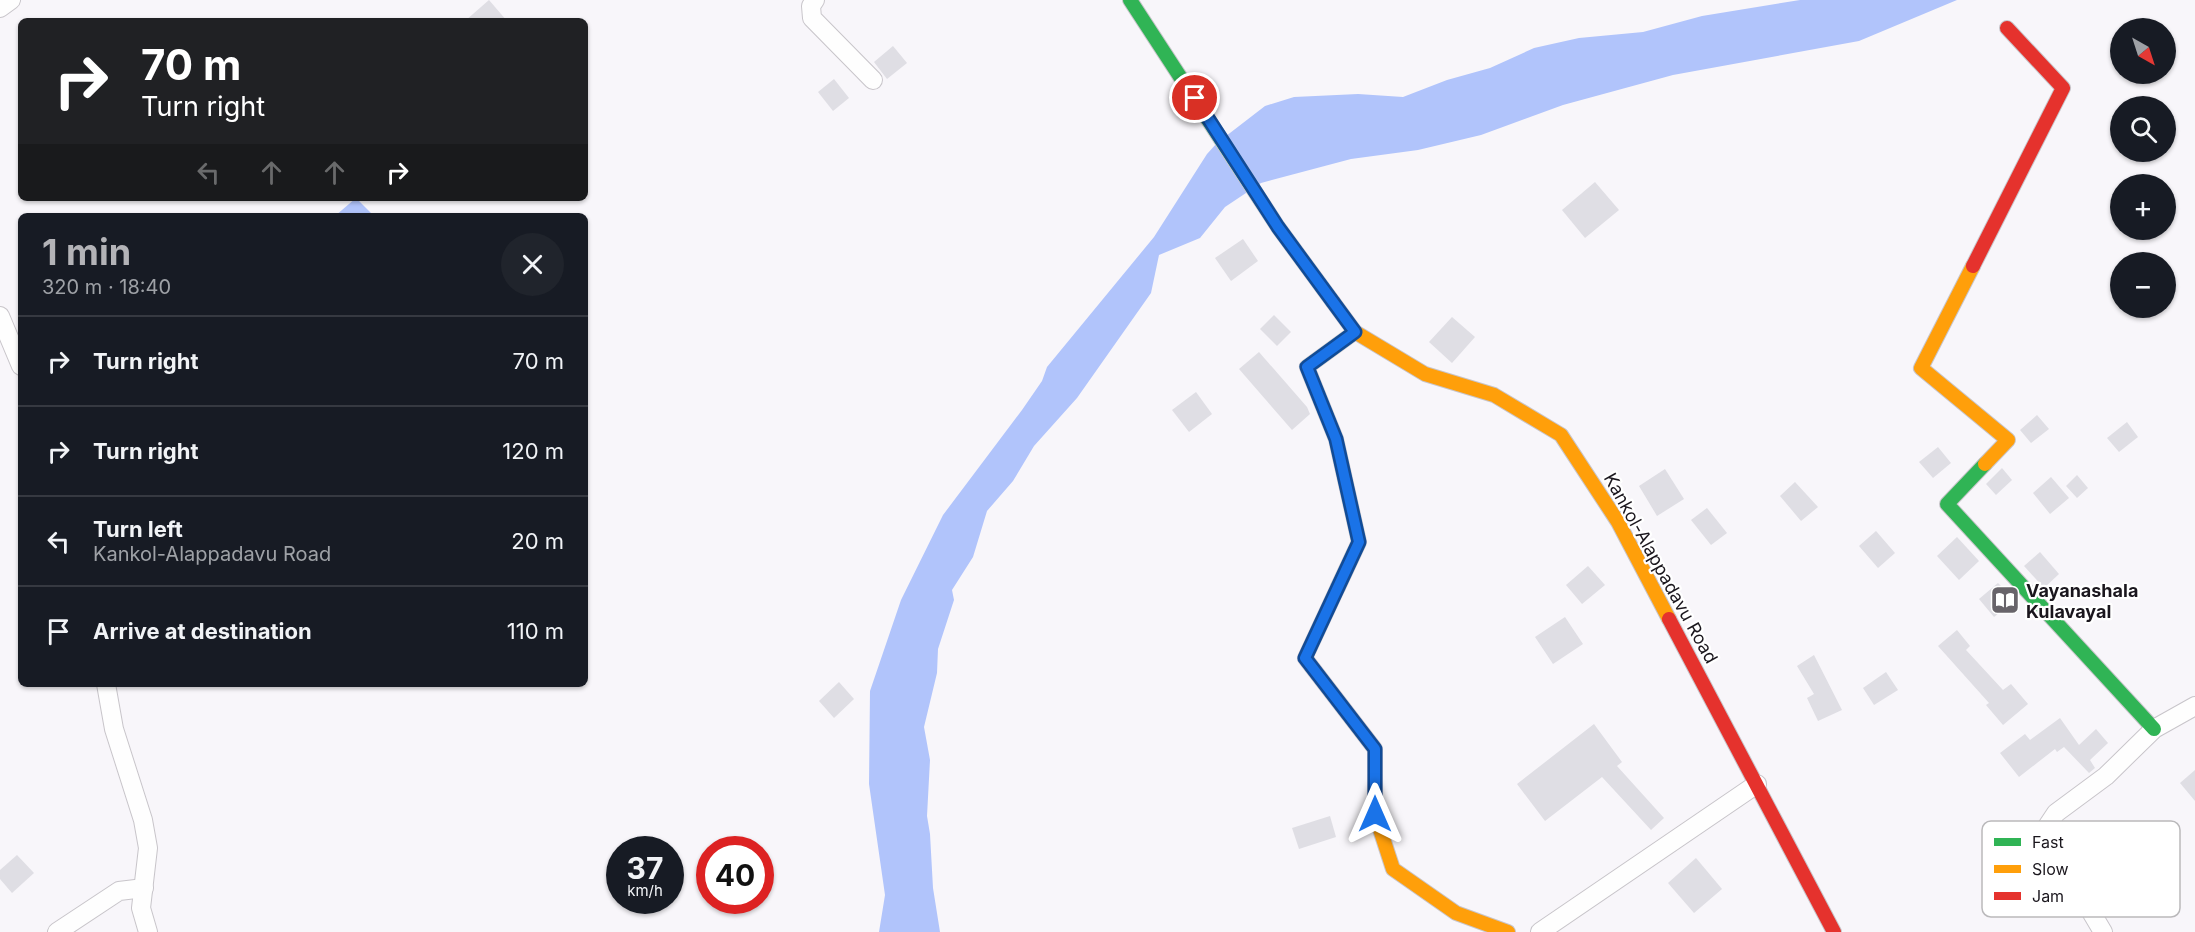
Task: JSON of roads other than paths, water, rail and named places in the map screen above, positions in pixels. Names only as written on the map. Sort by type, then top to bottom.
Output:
[{"type":"street","points":[[0,8],[11,0]]},
{"type":"street","points":[[816,0],[811,6],[812,18],[873,80]]},
{"type":"street","name":"Kankol-Alappadavu Road","points":[[1130,0],[1278,227],[1355,332],[1425,374],[1494,395],[1561,435],[1618,522],[1834,932]]},
{"type":"street","points":[[2007,28],[2063,88],[1920,368],[2008,440],[1947,504],[2154,729]]},
{"type":"street","points":[[0,316],[18,359]]},
{"type":"street","points":[[1355,332],[1307,367],[1336,439],[1359,542],[1305,658],[1375,749],[1375,814],[1393,869],[1456,914],[1508,932]]},
{"type":"street","points":[[107,687],[114,729],[147,838],[148,848],[141,908],[148,932]]},
{"type":"street","points":[[2051,821],[2056,813],[2106,776],[2154,729],[2195,706]]},
{"type":"street","points":[[1540,932],[1757,784]]},
{"type":"street","points":[[57,932],[119,891],[144,888]]},
{"type":"street","points":[[2094,917],[2103,932]]},
{"type":"water","points":[[1800,0],[1957,0],[1859,41],[1673,75],[1563,105],[1481,135],[1418,150],[1351,159],[1261,183],[1225,207],[1200,238],[1159,255],[1151,293],[1077,398],[1034,446],[1013,481],[987,511],[973,557],[952,590],[954,600],[938,649],[937,673],[924,727],[930,760],[927,816],[933,888],[940,932],[879,932],[885,895],[869,784],[870,691],[901,600],[943,515],[1022,410],[1042,381],[1047,367],[1154,237],[1207,154],[1217,143],[1265,106],[1294,97],[1358,94],[1403,97],[1447,80],[1490,68],[1534,48],[1579,38],[1643,32],[1702,16]]},
{"type":"water","points":[[352,201],[359,201],[371,213],[338,213]]},
{"type":"place","name":"Vayanashala Kulavayal","points":[[2005,600]]}]
